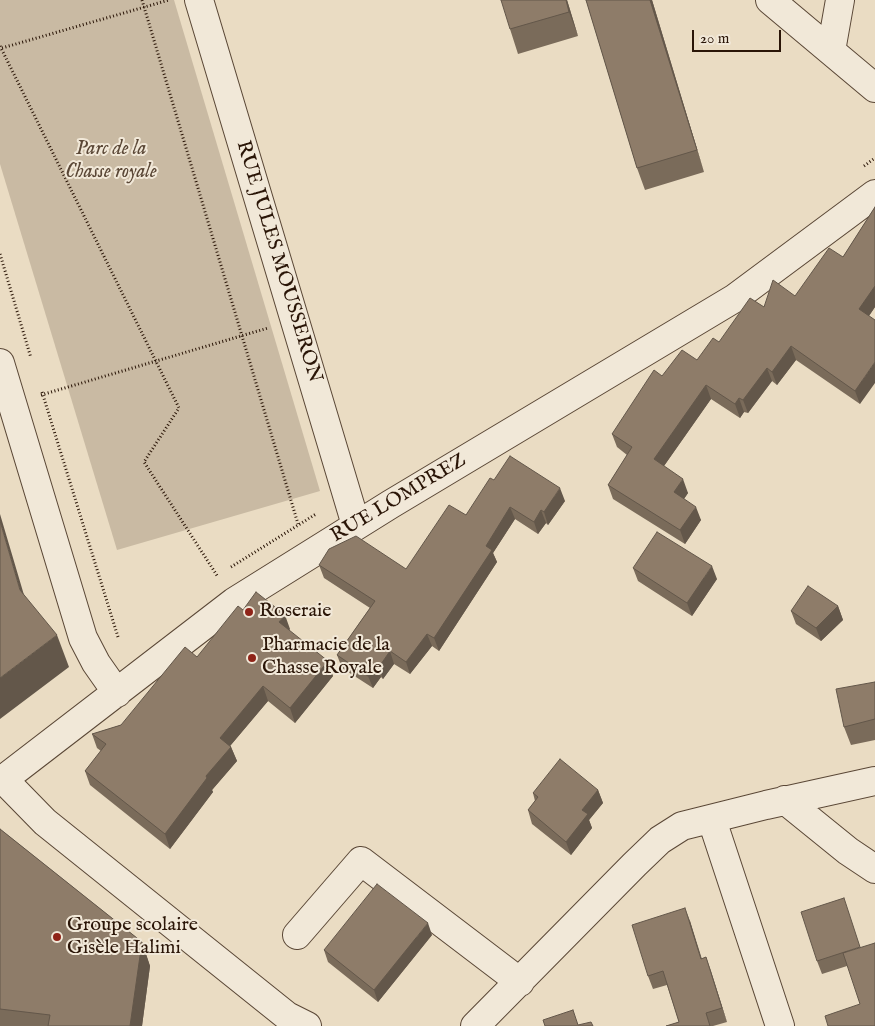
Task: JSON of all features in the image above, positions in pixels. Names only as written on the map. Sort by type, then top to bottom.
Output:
[{"type":"street","name":"RUE JULES MOUSSERON","points":[[199,0],[356,525]]},
{"type":"street","points":[[770,0],[875,88]]},
{"type":"street","points":[[831,51],[840,0]]},
{"type":"street","name":"RUE LOMPREZ","points":[[2,780],[234,602],[356,525],[714,312],[875,194]]},
{"type":"street","points":[[0,363],[6,405],[81,632],[96,662],[117,693]]},
{"type":"street","points":[[2,780],[52,828],[287,1016],[307,1026]]},
{"type":"street","points":[[475,1026],[660,840],[682,826],[712,820],[785,800],[875,781]]},
{"type":"street","points":[[785,800],[848,851],[875,869]]},
{"type":"street","points":[[712,820],[780,1026]]},
{"type":"street","points":[[297,935],[361,861],[520,982]]},
{"type":"path","points":[[142,0],[298,524]]},
{"type":"path","points":[[169,0],[0,48],[179,408],[144,462],[218,577]]},
{"type":"path","points":[[0,254],[34,367]]},
{"type":"path","points":[[6,405],[295,320]]},
{"type":"path","points":[[40,385],[119,642]]},
{"type":"green space","name":"Parc de la Chasse royale","points":[[0,0],[174,0],[320,491],[117,550],[0,164]]},
{"type":"building","points":[[501,0],[566,0],[569,12],[510,29]]},
{"type":"building","points":[[586,0],[650,0],[697,150],[637,168]]},
{"type":"building","points":[[875,207],[875,286],[859,309],[875,320],[875,362],[855,391],[791,346],[772,372],[767,368],[743,400],[739,398],[735,404],[706,385],[654,459],[683,479],[674,492],[696,507],[680,530],[608,485],[632,447],[612,434],[654,370],[662,376],[682,350],[697,360],[713,338],[719,342],[750,298],[764,307],[773,280],[795,296],[829,248],[843,257]]},
{"type":"building","points":[[510,456],[560,488],[544,512],[541,510],[534,522],[510,507],[486,546],[492,550],[434,638],[427,634],[406,662],[390,651],[379,667],[376,664],[368,676],[337,655],[375,601],[319,565],[329,549],[356,536],[406,569],[449,505],[466,515],[490,478],[494,480]]},
{"type":"building","points":[[0,521],[20,590],[57,635],[0,678]]},
{"type":"building","points":[[657,532],[712,566],[687,603],[633,568]]},
{"type":"building","points":[[808,586],[838,606],[816,628],[791,611]]},
{"type":"building","points":[[256,592],[285,615],[279,622],[328,661],[290,708],[263,686],[220,738],[231,747],[206,776],[207,778],[165,834],[85,771],[106,744],[92,734],[121,725],[185,647],[197,657],[238,606],[243,610]]},
{"type":"building","points":[[875,682],[875,719],[844,727],[836,689]]},
{"type":"building","points":[[560,759],[598,790],[582,810],[588,814],[566,842],[528,810],[538,797],[533,793]]},
{"type":"building","name":"Groupe scolaire Gisèle Halimi","points":[[0,829],[142,942],[130,1026],[48,1026],[50,1015],[0,1009]]},
{"type":"building","points":[[377,884],[428,923],[374,990],[324,950]]},
{"type":"building","points":[[844,898],[860,947],[817,961],[801,912]]},
{"type":"building","points":[[685,908],[701,959],[706,957],[722,1008],[706,1013],[710,1026],[666,1026],[679,1022],[663,971],[648,976],[632,925]]},
{"type":"building","points":[[875,943],[875,1026],[828,1026],[825,1016],[860,1004],[843,953]]},
{"type":"building","points":[[573,1010],[578,1025],[591,1022],[593,1026],[545,1026],[543,1020]]},
{"type":"place","name":"Roseraie","points":[[249,612]]},
{"type":"place","name":"Pharmacie de la Chasse Royale","points":[[252,658]]},
{"type":"place","name":"Groupe scolaire Gisèle Halimi","points":[[57,937]]}]
